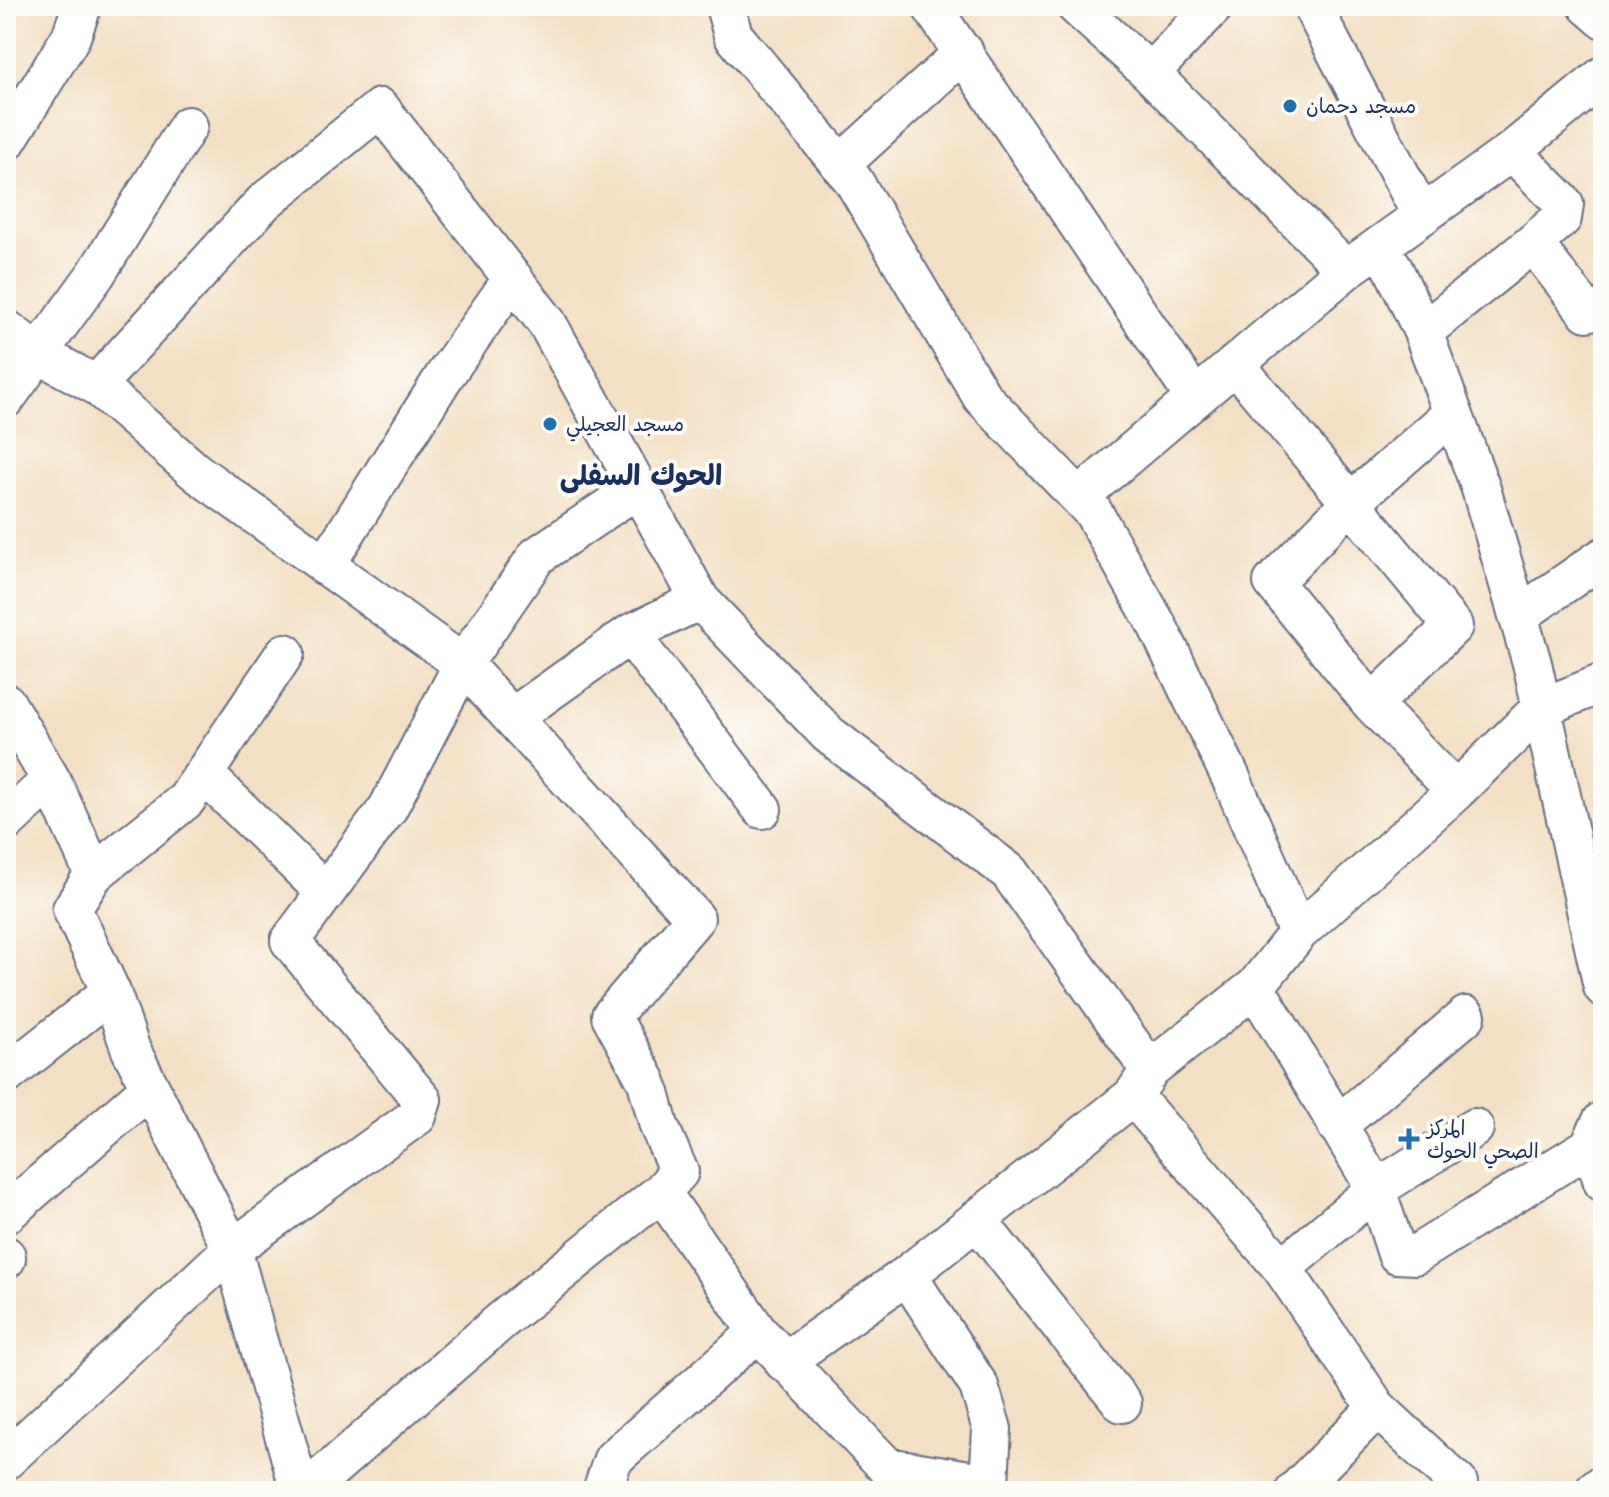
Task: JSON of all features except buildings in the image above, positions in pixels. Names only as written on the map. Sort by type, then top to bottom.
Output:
[{"type":"street","points":[[6,142],[71,37],[82,6]]},
{"type":"street","points":[[725,6],[733,35],[853,180],[982,397],[1093,512],[1158,627],[1231,778],[1298,933]]},
{"type":"street","points":[[931,6],[1195,398]]},
{"type":"street","points":[[1076,6],[1150,73],[1346,270]]},
{"type":"street","points":[[1150,73],[1214,6]]},
{"type":"street","points":[[1312,6],[1421,214]]},
{"type":"street","points":[[1588,6],[1603,19]]},
{"type":"street","points":[[840,165],[964,52]]},
{"type":"street","points":[[1079,497],[1346,270],[1512,151],[1603,76]]},
{"type":"street","points":[[96,385],[264,202],[380,108],[547,323],[700,600],[828,734],[1009,872],[1142,1083],[1282,1268],[1377,1408],[1458,1483]]},
{"type":"street","points":[[6,398],[96,274],[188,126]]},
{"type":"street","points":[[1423,332],[1562,218],[1564,204],[1512,151]]},
{"type":"street","points":[[1533,243],[1587,312]]},
{"type":"street","points":[[1378,247],[1392,266],[1423,332],[1451,415],[1481,489],[1541,708],[1603,987]]},
{"type":"street","points":[[325,566],[445,375],[513,278]]},
{"type":"street","points":[[6,329],[39,354],[96,385],[197,473],[463,664],[695,918],[611,1016],[647,1082],[659,1126],[679,1172],[661,1192],[501,1321],[303,1491],[232,1249],[131,1050],[111,992],[72,909],[94,874],[186,800],[285,653]]},
{"type":"street","points":[[1235,364],[1453,626],[1372,704]]},
{"type":"street","points":[[1451,415],[1350,503],[1273,582],[1372,704],[1456,791]]},
{"type":"street","points":[[6,1460],[232,1249],[417,1116],[422,1100],[290,941],[388,808],[463,664],[537,556],[639,487]]},
{"type":"street","points":[[1518,616],[1603,557]]},
{"type":"street","points":[[513,717],[630,634],[700,600]]},
{"type":"street","points":[[630,634],[762,809]]},
{"type":"street","points":[[784,1362],[907,1275],[977,1220],[1255,987],[1298,933],[1456,791],[1541,708],[1603,683]]},
{"type":"street","points":[[6,703],[51,780],[94,874]]},
{"type":"street","points":[[205,775],[324,891]]},
{"type":"street","points":[[6,822],[51,780]]},
{"type":"street","points":[[1255,987],[1376,1189],[1397,1254],[1415,1255],[1599,1133],[1603,1182]]},
{"type":"street","points":[[6,1075],[111,992]]},
{"type":"street","points":[[1337,1126],[1466,1016]]},
{"type":"street","points":[[6,1214],[150,1088]]},
{"type":"street","points":[[1282,1268],[1376,1189],[1474,1128]]},
{"type":"street","points":[[661,1192],[758,1332],[887,1467],[991,1487],[992,1429],[979,1386],[907,1275]]},
{"type":"street","points":[[977,1220],[1122,1403]]},
{"type":"street","points":[[602,1491],[613,1459],[758,1332]]},
{"type":"street","points":[[1295,1491],[1377,1408]]},
{"type":"street","points":[[1594,1491],[1603,1484]]},
{"type":"place","name":"مسجد دحمان","points":[[1290,106]]},
{"type":"place","name":"مسجد العجيلي","points":[[550,424]]},
{"type":"place","name":"المركز الصحي الحوك","points":[[1409,1139]]},
{"type":"district","name":"الحوك السفلى","points":[[641,475]]}]
